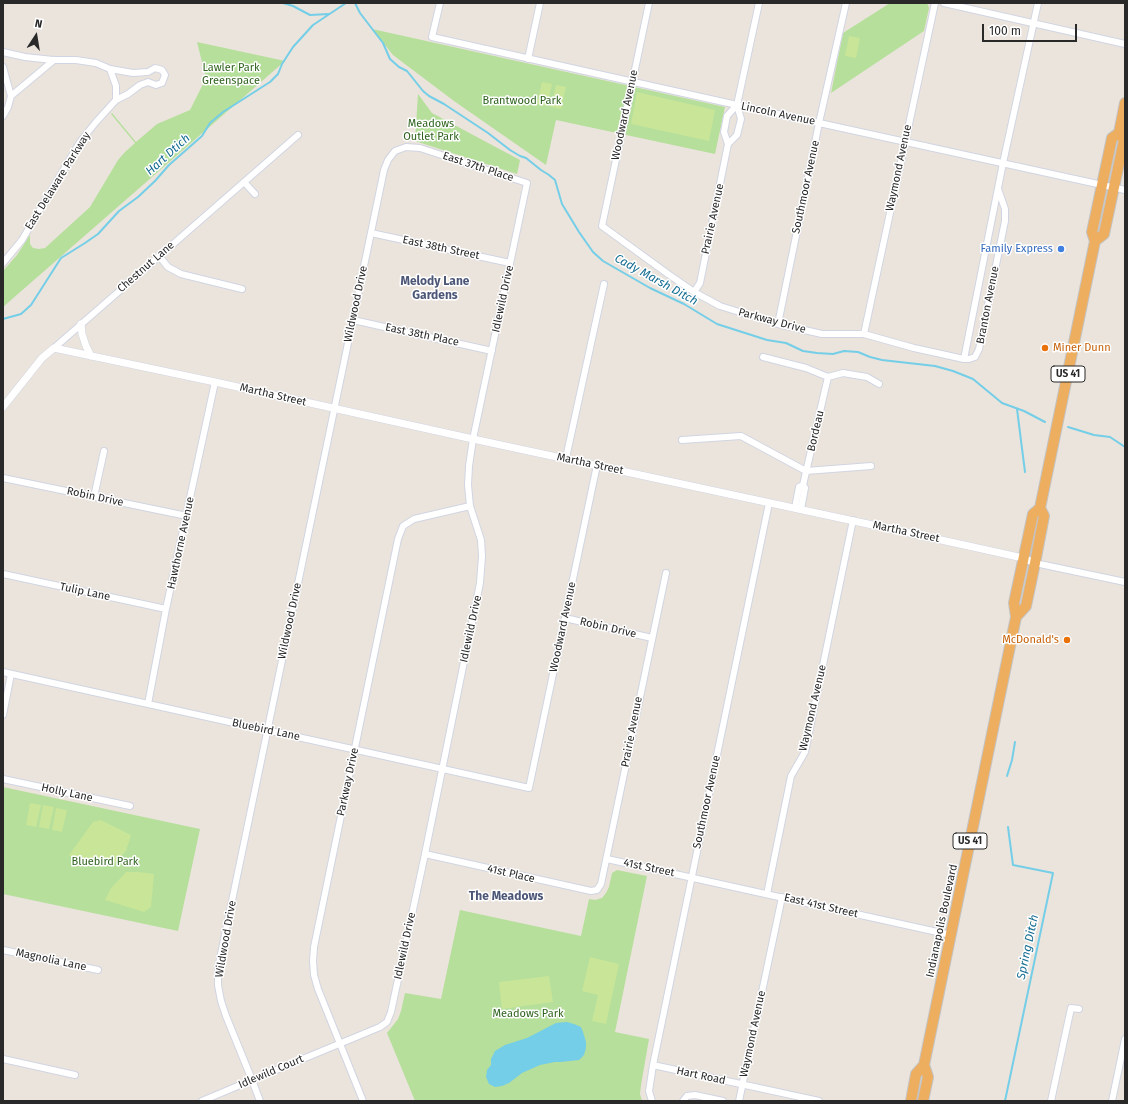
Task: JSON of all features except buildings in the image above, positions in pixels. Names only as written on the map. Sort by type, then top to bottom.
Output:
[{"type":"highway","name":"Indianapolis Boulevard","points":[[911,1101],[916,1074],[924,1065],[1016,617],[1014,603],[1023,558],[1033,514],[1040,508],[1095,241],[1092,232],[1112,138],[1119,133],[1125,103]]},
{"type":"highway","name":"Indianapolis Boulevard","points":[[1095,241],[1104,234],[1124,140],[1119,133]]},
{"type":"highway","name":"Indianapolis Boulevard","points":[[1016,617],[1026,606],[1044,516],[1040,508]]},
{"type":"highway","name":"Indianapolis Boulevard","points":[[923,1101],[928,1077],[924,1065]]},
{"type":"street","name":"Lincoln Avenue","points":[[440,3],[432,37],[1125,190]]},
{"type":"street","points":[[528,59],[540,3]]},
{"type":"street","name":"Woodward Avenue","points":[[602,226],[649,3]]},
{"type":"street","name":"Prairie Avenue","points":[[694,292],[700,283],[728,144],[724,132],[727,116],[736,105],[759,3]]},
{"type":"street","name":"Southmoor Avenue","points":[[778,324],[819,123],[846,3]]},
{"type":"street","name":"Waymond Avenue","points":[[864,334],[934,3]]},
{"type":"street","points":[[944,3],[1125,44]]},
{"type":"street","name":"Branton Avenue","points":[[998,189],[1005,209],[1005,221],[979,349],[975,357],[964,359],[1003,163],[1038,3]]},
{"type":"street","points":[[3,52],[25,57],[54,60],[76,60],[96,63],[110,68],[116,86],[116,100]]},
{"type":"street","points":[[11,96],[54,60]]},
{"type":"street","points":[[3,67],[11,96],[8,107],[3,116]]},
{"type":"street","name":"East Delaware Parkway","points":[[3,263],[22,240],[80,142],[96,122],[116,100],[128,94],[140,85],[148,82],[156,85],[162,83],[165,75],[162,70],[155,68],[148,72],[133,73],[110,68]]},
{"type":"street","name":"Prairie Avenue","points":[[728,144],[737,135],[741,119],[736,105]]},
{"type":"street","name":"Chestnut Lane","points":[[3,407],[42,358],[298,135]]},
{"type":"street","name":"East 37th Place","points":[[406,147],[420,148],[526,183]]},
{"type":"street","name":"Wildwood Drive","points":[[260,1101],[221,1001],[218,985],[218,968],[384,170],[388,160],[395,151],[406,147]]},
{"type":"street","points":[[244,182],[255,194]]},
{"type":"street","name":"Idlewild Drive","points":[[340,1044],[380,1027],[387,1022],[391,1012],[425,854],[480,582],[482,556],[481,540],[470,506],[468,479],[469,466],[473,439],[526,183]]},
{"type":"street","name":"Parkway Drive","points":[[602,226],[694,292],[720,306],[778,324],[822,334],[864,334],[914,348],[964,359]]},
{"type":"street","name":"East 38th Street","points":[[371,233],[510,263]]},
{"type":"street","points":[[159,256],[168,267],[181,274],[242,289]]},
{"type":"street","points":[[566,458],[604,284]]},
{"type":"street","name":"East 38th Place","points":[[353,320],[492,351]]},
{"type":"street","points":[[82,324],[82,334],[91,356]]},
{"type":"street","name":"Martha Street","points":[[54,348],[853,520],[1023,558],[1035,563],[1125,582]]},
{"type":"street","points":[[763,358],[806,368],[828,377],[844,373],[867,377],[879,384]]},
{"type":"street","name":"Bordeau","points":[[798,509],[799,487],[803,485],[828,377]]},
{"type":"street","name":"Hawthorne Avenue","points":[[148,704],[166,609],[215,382]]},
{"type":"street","points":[[682,440],[741,436],[806,471],[871,466]]},
{"type":"street","points":[[94,497],[104,451]]},
{"type":"street","name":"Woodward Avenue","points":[[529,788],[597,466]]},
{"type":"street","name":"Robin Drive","points":[[3,478],[187,516]]},
{"type":"street","name":"Southmoor Avenue","points":[[652,1101],[649,1091],[654,1065],[769,503]]},
{"type":"street","name":"Parkway Drive","points":[[363,1101],[318,989],[314,975],[314,947],[398,539],[404,526],[414,519],[470,506]]},
{"type":"street","name":"Waymond Avenue","points":[[767,894],[791,776],[805,752],[853,520]]},
{"type":"street","name":"Prairie Avenue","points":[[597,890],[601,884],[607,859],[666,573]]},
{"type":"street","name":"Tulip Lane","points":[[3,574],[166,609]]},
{"type":"street","name":"Robin Drive","points":[[565,618],[652,638]]},
{"type":"street","name":"Bluebird Lane","points":[[3,672],[529,788]]},
{"type":"street","points":[[3,714],[11,674]]},
{"type":"street","name":"Holly Lane","points":[[3,779],[130,806]]},
{"type":"street","name":"41st Place","points":[[425,854],[591,892],[597,890]]},
{"type":"street","name":"41st Street","points":[[607,859],[692,877]]},
{"type":"street","name":"East 41st Street","points":[[692,877],[951,935]]},
{"type":"street","name":"Waymond Avenue","points":[[739,1101],[782,897]]},
{"type":"street","name":"Magnolia Lane","points":[[3,950],[98,970]]},
{"type":"street","points":[[1051,1101],[1070,1008],[1080,1009]]},
{"type":"street","points":[[1112,1101],[1125,1039]]},
{"type":"street","name":"Idlewild Court","points":[[202,1101],[340,1044]]},
{"type":"street","points":[[3,1059],[75,1075]]},
{"type":"street","name":"Hart Road","points":[[654,1065],[819,1101]]},
{"type":"street","points":[[683,1101],[687,1096],[695,1095],[723,1101]]},
{"type":"green space","points":[[890,3],[926,3],[929,8],[924,31],[831,93],[843,33]]},
{"type":"green space","name":"Brantwood Park","points":[[372,29],[725,107],[715,154],[556,120],[546,165],[454,101],[393,55]]},
{"type":"green space","points":[[849,36],[860,38],[856,58],[845,56]]},
{"type":"green space","name":"Lawler Park Greenspace","points":[[197,42],[285,61],[3,307],[3,271],[17,255],[30,235],[30,244],[33,248],[45,248],[90,207],[118,160],[135,143],[111,114],[112,113],[136,142],[157,124],[190,110],[206,78]]},
{"type":"green space","points":[[542,82],[552,84],[547,106],[537,104]]},
{"type":"green space","points":[[556,85],[566,87],[561,109],[551,107]]},
{"type":"green space","points":[[637,92],[715,110],[709,141],[631,124]]},
{"type":"green space","name":"Meadows Outlet Park","points":[[418,94],[432,113],[520,160],[517,174],[415,141]]},
{"type":"green space","name":"Bluebird Park","points":[[3,787],[200,829],[178,931],[3,894]]},
{"type":"green space","points":[[30,803],[41,805],[36,827],[26,825]]},
{"type":"green space","points":[[43,805],[54,807],[49,829],[39,827]]},
{"type":"green space","points":[[56,808],[67,810],[62,832],[52,830]]},
{"type":"green space","points":[[101,820],[131,835],[126,851],[115,863],[99,867],[79,862],[69,855],[93,822]]},
{"type":"green space","name":"Meadows Park","points":[[617,870],[647,876],[615,1032],[649,1039],[641,1085],[640,1094],[642,1101],[415,1101],[387,1033],[398,1019],[405,993],[441,999],[460,910],[581,936],[589,899],[595,900],[602,898],[609,887],[612,873]]},
{"type":"green space","points":[[126,872],[154,874],[151,907],[144,912],[105,900],[111,888]]},
{"type":"green space","points":[[590,957],[619,964],[606,1024],[592,1021],[598,995],[582,991]]},
{"type":"green space","points":[[549,976],[553,1002],[502,1009],[499,982]]},
{"type":"water","points":[[567,1022],[581,1027],[583,1032],[586,1048],[584,1055],[579,1060],[540,1065],[522,1073],[509,1083],[502,1086],[495,1087],[489,1084],[486,1077],[487,1070],[491,1065],[491,1059],[495,1051],[505,1045],[527,1038],[556,1023]]},
{"type":"waterway","points":[[283,3],[293,6],[310,15],[329,14]]},
{"type":"waterway","name":"Hart Dtich","points":[[3,319],[21,314],[31,305],[61,258],[98,234],[119,211],[138,197],[169,165],[202,136],[210,123],[223,112],[270,82],[278,74],[282,64],[293,47],[313,25],[346,3]]},
{"type":"waterway","name":"Cady Marsh Ditch","points":[[355,3],[360,13],[383,43],[390,59],[399,67],[407,71],[423,91],[488,133],[510,150],[526,158],[555,180],[562,204],[593,252],[603,261],[650,288],[684,304],[717,324],[767,340],[786,343],[803,351],[833,354],[844,351],[858,352],[882,360],[935,366],[953,371],[973,379],[1002,403],[1024,411],[1045,422]]},
{"type":"waterway","name":"Spring Ditch","points":[[1017,409],[1025,472]]},
{"type":"waterway","name":"Cady Marsh Ditch","points":[[1068,427],[1094,435],[1110,437],[1125,447]]},
{"type":"waterway","name":"Spring Ditch","points":[[1007,776],[1012,760],[1015,742]]},
{"type":"waterway","name":"Spring Ditch","points":[[1005,1101],[1053,873],[1013,865],[1008,827]]},
{"type":"place","name":"Family Express","points":[[1061,249]]},
{"type":"place","name":"Miner Dunn","points":[[1045,348]]},
{"type":"place","name":"McDonald's","points":[[1067,640]]},
{"type":"district","name":"Melody Lane Gardens","points":[[435,289]]},
{"type":"district","name":"The Meadows","points":[[506,897]]}]
